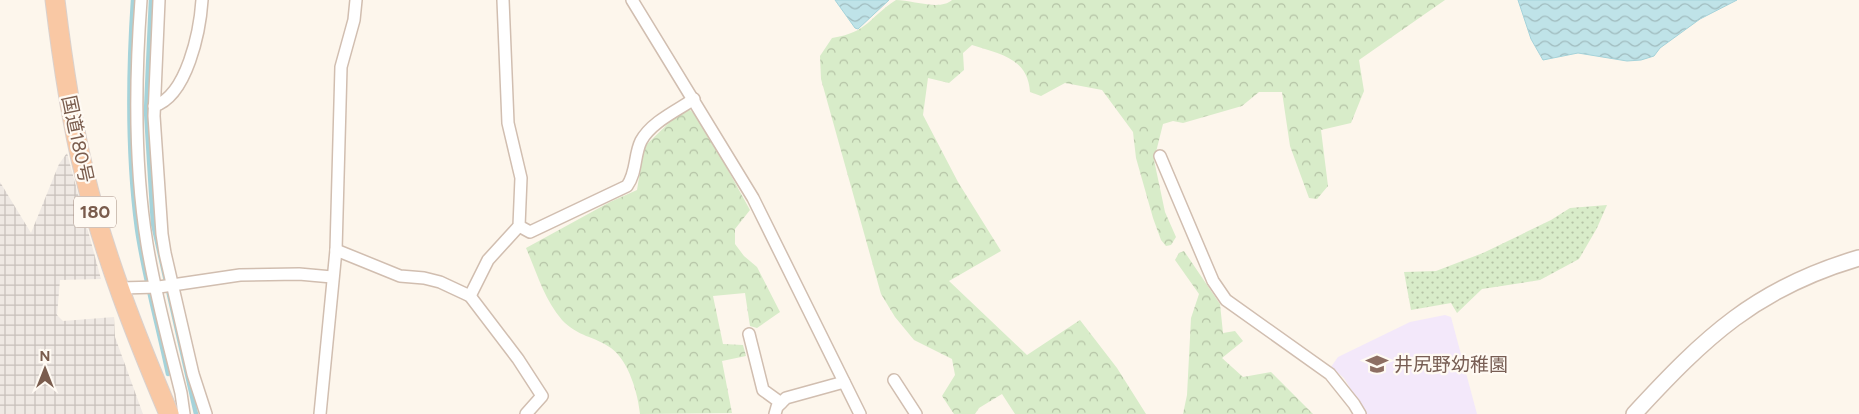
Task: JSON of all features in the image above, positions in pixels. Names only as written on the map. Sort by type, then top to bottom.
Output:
[{"type":"highway","name":"国道180号","points":[[55,0],[66,88],[84,172],[98,224],[148,365],[169,414]]},
{"type":"street","points":[[141,0],[137,88],[139,148],[147,244],[206,414]]},
{"type":"street","points":[[160,0],[154,106],[162,234],[160,286],[184,414]]},
{"type":"street","points":[[154,106],[164,103],[174,93],[188,64],[198,31],[202,0]]},
{"type":"street","points":[[320,414],[336,250],[341,67],[354,20],[356,0]]},
{"type":"street","points":[[470,296],[488,260],[519,226],[521,178],[508,123],[503,0]]},
{"type":"street","points":[[632,0],[694,98],[753,198],[860,414]]},
{"type":"street","points":[[519,226],[530,232],[627,186],[632,178],[641,140],[653,127],[694,98]]},
{"type":"street","points":[[1160,156],[1214,281],[1226,300],[1330,374],[1360,414]]},
{"type":"street","points":[[336,250],[400,276],[424,278],[440,282],[470,296],[518,359],[542,396],[526,414]]},
{"type":"street","points":[[1634,414],[1674,370],[1725,324],[1756,302],[1804,277],[1859,258]]},
{"type":"street","points":[[120,288],[160,286],[240,275],[299,274],[332,277]]},
{"type":"street","points":[[749,334],[763,390],[781,403]]},
{"type":"street","points":[[894,380],[916,414]]},
{"type":"street","points":[[775,414],[776,408],[786,398],[844,382]]},
{"type":"shaded area","points":[[67,153],[101,279],[60,280],[57,315],[63,321],[114,317],[115,337],[143,414],[0,414],[0,182],[31,233],[59,164]]},
{"type":"shaded area","points":[[1445,315],[1451,317],[1477,414],[1366,414],[1344,378],[1331,367],[1338,357],[1410,322]]},
{"type":"green space","points":[[896,0],[940,5],[952,0],[1445,0],[1359,60],[1364,91],[1351,123],[1321,130],[1328,186],[1317,199],[1309,198],[1290,146],[1282,92],[1259,92],[1242,106],[1183,123],[1173,121],[1163,124],[1154,160],[1165,212],[1176,237],[1171,245],[1166,246],[1161,240],[1153,218],[1136,158],[1133,132],[1102,90],[1065,83],[1041,96],[1030,92],[1024,72],[1011,59],[972,45],[963,53],[964,70],[949,83],[928,78],[923,115],[958,182],[1001,251],[949,281],[1027,355],[1080,320],[1117,368],[1146,414],[1015,414],[1002,394],[979,408],[975,414],[954,414],[942,396],[955,375],[952,359],[914,340],[895,317],[881,294],[821,79],[820,56],[832,38],[861,28]]},
{"type":"green space","points":[[689,109],[700,119],[750,210],[735,229],[735,244],[744,256],[757,267],[780,312],[757,328],[750,326],[745,293],[713,296],[723,344],[743,345],[746,356],[722,361],[732,413],[640,414],[632,378],[623,361],[611,348],[574,330],[562,320],[546,295],[526,248],[610,202],[637,190],[644,147],[677,115]]},
{"type":"green space","points":[[1607,205],[1597,228],[1579,259],[1540,280],[1482,289],[1457,313],[1451,303],[1411,310],[1404,272],[1436,271],[1483,253],[1551,220],[1570,208]]},
{"type":"green space","points":[[1184,251],[1220,304],[1223,333],[1235,331],[1243,341],[1222,358],[1243,377],[1271,372],[1313,414],[1183,414],[1187,395],[1191,318],[1199,294],[1175,260],[1179,253]]},
{"type":"water","points":[[835,0],[889,0],[858,29],[855,28]]},
{"type":"water","points":[[1518,0],[1737,0],[1700,19],[1660,48],[1654,56],[1641,60],[1627,61],[1578,53],[1543,60],[1531,39]]},
{"type":"waterway","points":[[133,0],[129,114],[131,172],[143,265],[168,374]]},
{"type":"waterway","points":[[151,0],[146,111],[153,224],[196,414]]},
{"type":"place","name":"井尻野幼稚園","points":[[1377,364]]}]
